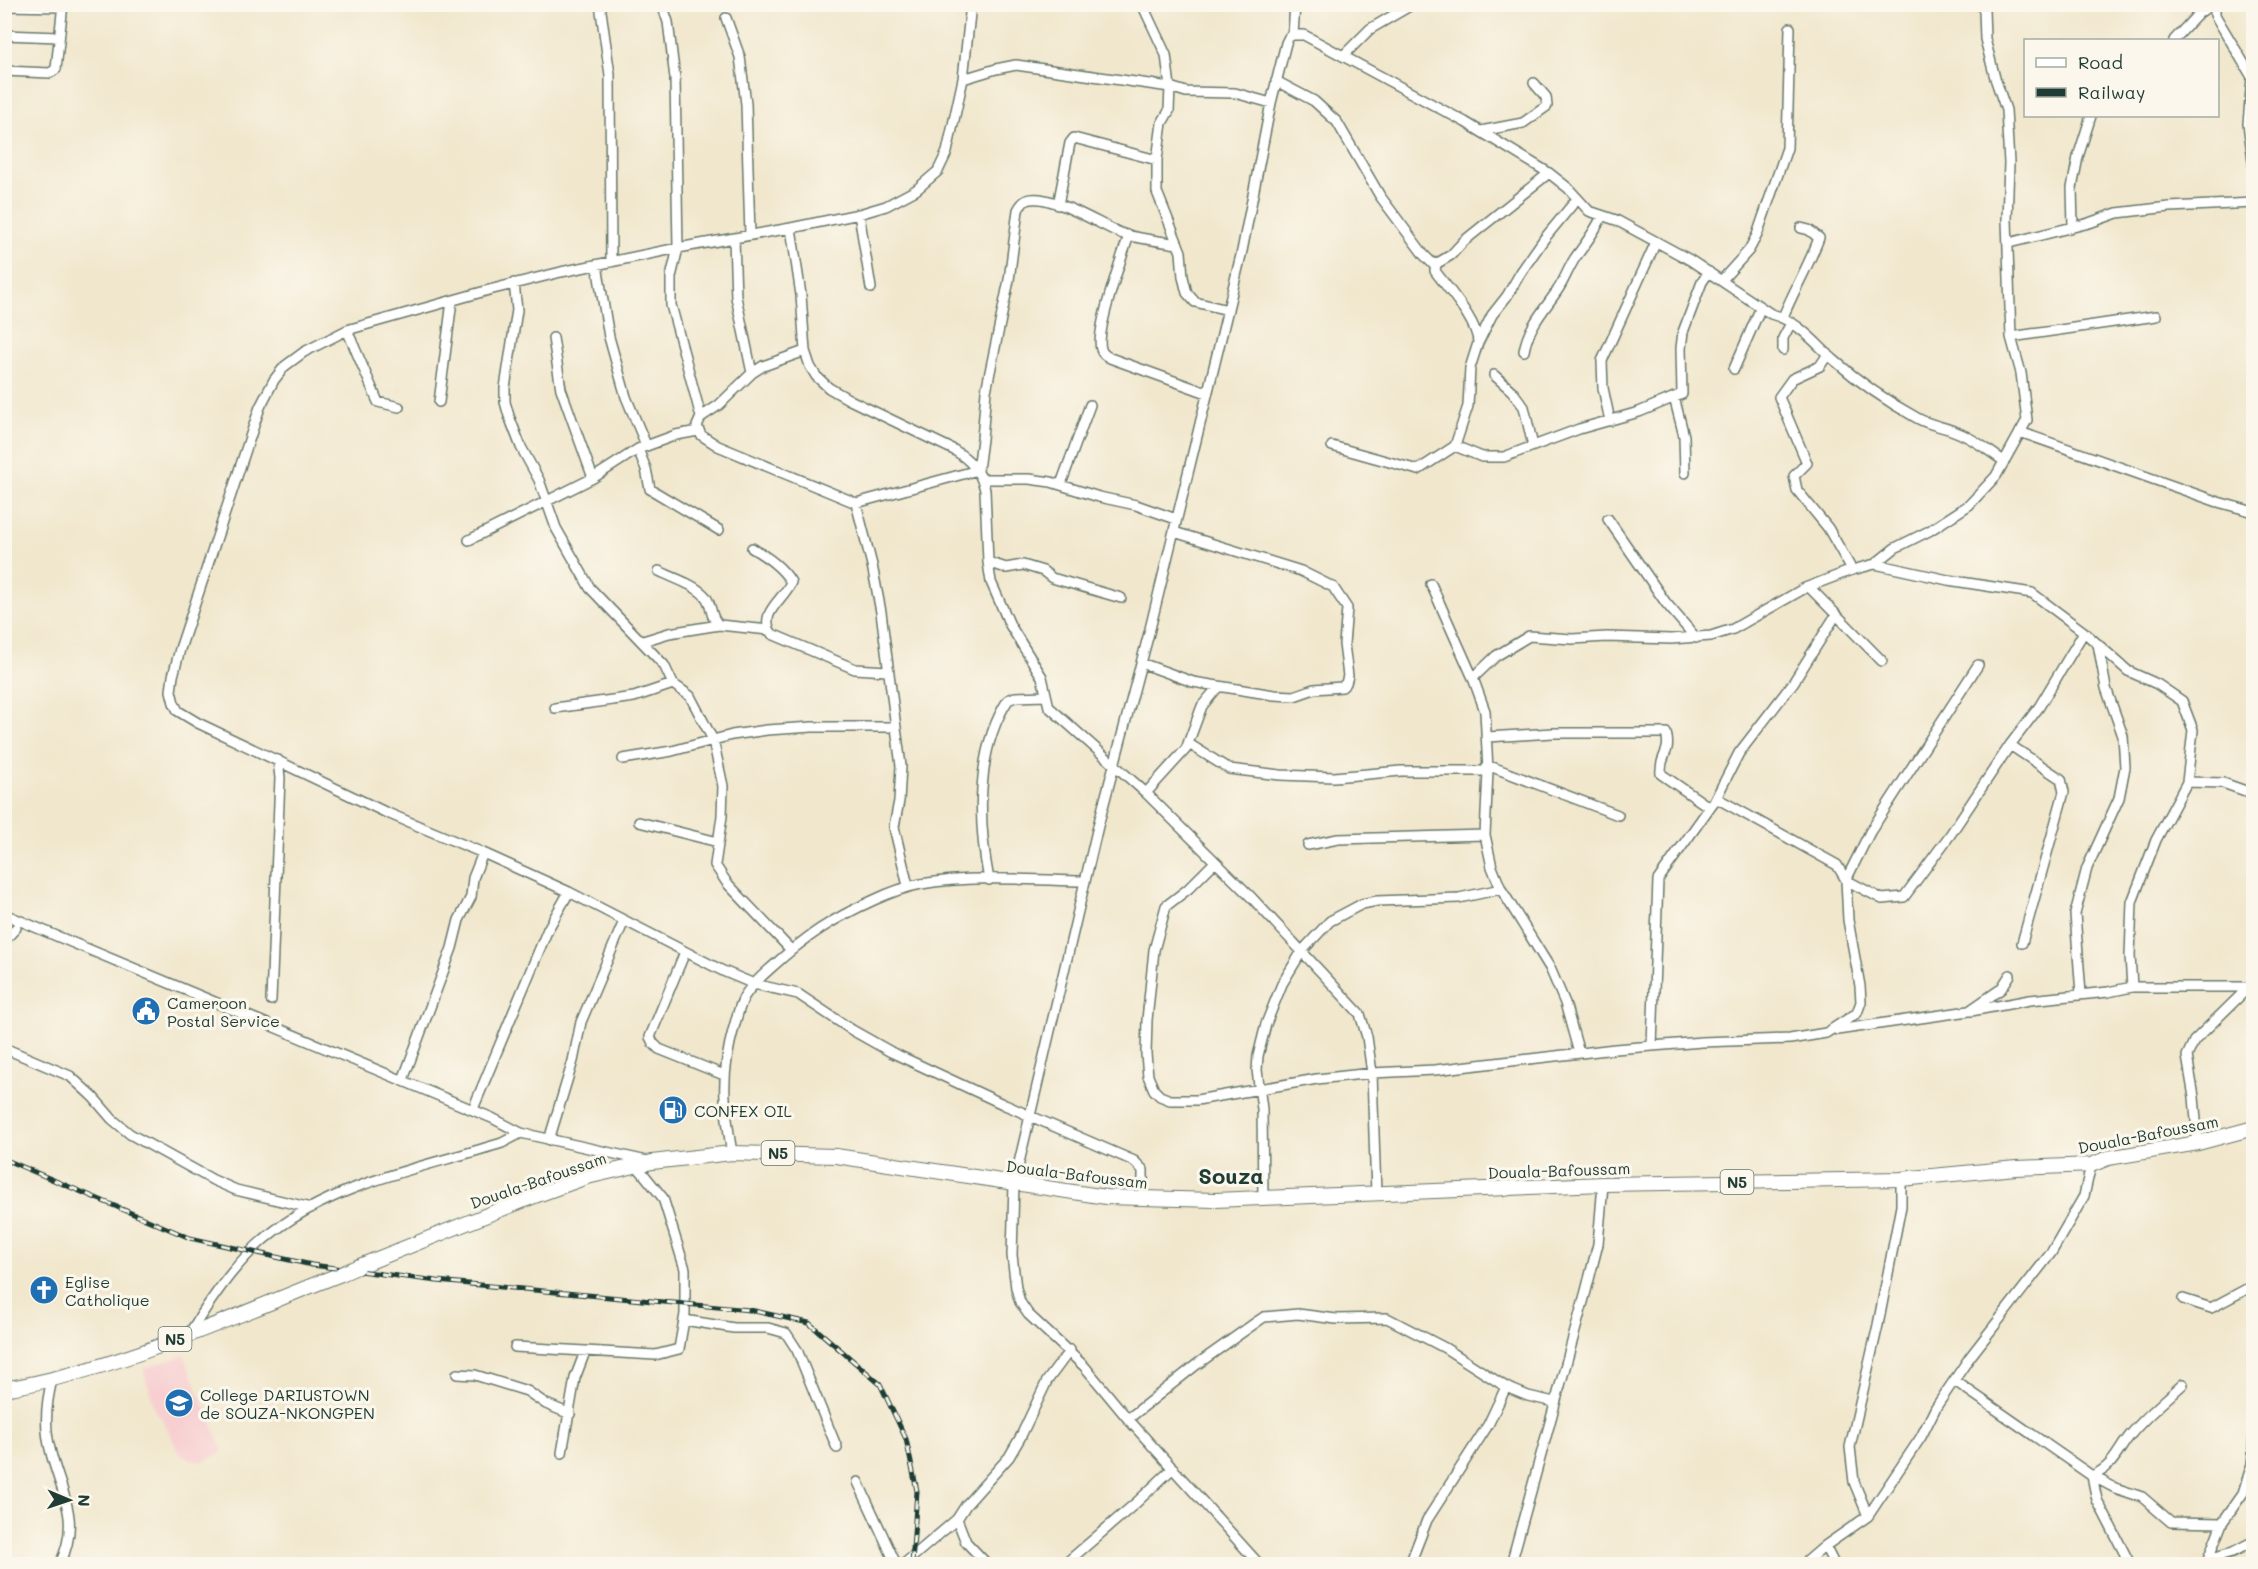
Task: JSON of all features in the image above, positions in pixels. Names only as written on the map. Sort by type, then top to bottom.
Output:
[{"type":"highway","name":"Douala-Bafoussam","points":[[4,1389],[52,1380],[130,1356],[532,1197],[587,1178],[652,1162],[732,1153],[836,1156],[1086,1195],[1143,1200],[1263,1198],[1603,1184],[1901,1179],[2058,1164],[2091,1165],[2109,1158],[2198,1143],[2253,1128]]},
{"type":"street","points":[[600,4],[610,75],[611,262]]},
{"type":"street","points":[[662,4],[668,22],[675,78],[678,248],[671,277],[671,305],[701,417]]},
{"type":"street","points":[[971,4],[963,79],[947,152],[938,171],[928,181],[901,199],[859,214],[678,248],[514,283],[347,330],[304,352],[285,366],[268,390],[234,482],[210,563],[180,649],[171,691],[178,711],[192,720],[385,812],[569,892],[685,952],[754,984],[798,994],[852,1030],[891,1052],[1138,1163],[1143,1170],[1143,1200]]},
{"type":"street","points":[[1142,4],[1166,56],[1170,87],[1169,111],[1162,123],[1157,160],[1157,192],[1181,252],[1185,285],[1190,298],[1204,306],[1228,310]]},
{"type":"street","points":[[1293,34],[1294,4]]},
{"type":"street","points":[[1344,56],[1370,29],[1413,4]]},
{"type":"street","points":[[1473,678],[1496,656],[1529,636],[1572,639],[1607,637],[1671,639],[1711,636],[1733,629],[1809,587],[1852,570],[1875,564],[1895,548],[1929,531],[1969,506],[1996,476],[2027,420],[2021,373],[2011,337],[2009,163],[2006,110],[1985,39],[1984,10],[1980,4]]},
{"type":"street","points":[[2175,39],[2199,13],[2214,4],[2216,15],[2252,77],[2248,124],[2253,168]]},
{"type":"street","points":[[4,6],[63,6],[57,63],[53,72],[4,71]]},
{"type":"street","points":[[726,18],[740,57],[746,104],[750,235]]},
{"type":"street","points":[[1722,280],[1749,250],[1757,235],[1787,148],[1790,28]]},
{"type":"street","points":[[1259,1564],[1128,1419],[1070,1350],[1028,1314],[1020,1302],[1012,1262],[1014,1184],[1044,1064],[1085,881],[1228,310],[1271,103],[1288,37],[1293,34],[1304,35],[1481,131],[1549,172],[1589,211],[1616,220],[1709,272],[1771,314],[1787,320],[1865,385],[1919,419],[1961,434],[2004,461]]},
{"type":"street","points":[[4,35],[59,37]]},
{"type":"street","points":[[963,79],[1016,65],[1170,87],[1186,92],[1236,93],[1271,103]]},
{"type":"street","points":[[1276,81],[1314,101],[1337,122],[1380,196],[1424,255],[1435,266],[1435,271],[1478,336],[1478,343]]},
{"type":"street","points":[[1481,131],[1523,123],[1547,106],[1546,97],[1534,83]]},
{"type":"street","points":[[2073,226],[2072,188],[2078,157],[2091,117]]},
{"type":"street","points":[[1058,205],[1073,139],[1081,138],[1157,160]]},
{"type":"street","points":[[1435,266],[1549,172]]},
{"type":"street","points":[[1332,446],[1419,470],[1455,446],[1468,406],[1470,368],[1478,343],[1492,315],[1507,296],[1521,272],[1577,198]]},
{"type":"street","points":[[978,470],[986,391],[1010,274],[1018,210],[1024,202],[1032,200],[1058,205],[1129,235],[1178,244]]},
{"type":"street","points":[[2009,243],[2128,212],[2169,207],[2253,203]]},
{"type":"street","points":[[859,214],[871,288]]},
{"type":"street","points":[[1524,351],[1527,338],[1536,320],[1558,289],[1574,259],[1590,239],[1602,216]]},
{"type":"street","points":[[791,228],[801,295],[805,351],[816,376],[829,388],[954,450],[978,470],[983,480],[988,562],[997,599],[1042,677],[1049,707],[1146,793],[1302,951],[1360,1014],[1368,1037],[1372,1072],[1376,1194]]},
{"type":"street","points":[[1783,350],[1787,320],[1799,280],[1807,268],[1819,238],[1809,230],[1801,228]]},
{"type":"street","points":[[1129,235],[1102,326],[1101,349],[1110,358],[1207,393]]},
{"type":"street","points":[[734,239],[736,297],[752,373]]},
{"type":"street","points":[[1610,421],[1603,388],[1602,361],[1656,242]]},
{"type":"street","points":[[597,265],[609,337],[642,447],[650,489],[719,531]]},
{"type":"street","points":[[1455,446],[1482,457],[1504,457],[1579,429],[1639,412],[1682,394],[1681,348],[1684,325],[1702,282],[1709,272]]},
{"type":"street","points":[[514,283],[517,310],[505,388],[505,402],[521,447],[539,480],[556,528],[590,588],[664,665],[673,684],[690,696],[713,740],[723,786],[716,869],[791,950]]},
{"type":"street","points":[[439,402],[452,301]]},
{"type":"street","points":[[1734,369],[1761,307]]},
{"type":"street","points":[[2011,337],[2156,316]]},
{"type":"street","points":[[347,330],[378,402],[399,408]]},
{"type":"street","points":[[553,338],[561,389],[593,478]]},
{"type":"street","points":[[805,351],[763,366],[752,373],[719,405],[701,417],[697,426],[698,430],[705,438],[731,452],[856,503],[978,470]]},
{"type":"street","points":[[1828,354],[1820,366],[1792,379],[1779,398],[1808,463],[1794,476],[1797,490],[1828,528],[1852,570]]},
{"type":"street","points":[[1494,375],[1512,391],[1524,407],[1533,446]]},
{"type":"street","points":[[1674,397],[1684,436],[1685,474]]},
{"type":"street","points":[[1061,484],[1090,405]]},
{"type":"street","points":[[469,540],[593,478],[642,447],[698,430]]},
{"type":"street","points":[[2020,432],[2218,502],[2253,512]]},
{"type":"street","points":[[983,480],[1029,479],[1061,484],[1176,519]]},
{"type":"street","points":[[856,503],[878,590],[901,783],[894,827],[908,886]]},
{"type":"street","points":[[1608,519],[1666,603],[1696,638]]},
{"type":"street","points":[[1141,663],[1171,675],[1218,687],[1294,696],[1314,689],[1342,687],[1348,676],[1344,644],[1347,608],[1333,587],[1301,571],[1174,532]]},
{"type":"street","points":[[752,549],[768,557],[791,582],[769,615],[769,630]]},
{"type":"street","points":[[988,562],[1006,568],[1023,565],[1043,571],[1052,578],[1121,598]]},
{"type":"street","points":[[1875,564],[1948,580],[2032,592],[2084,632],[2128,671],[2157,684],[2182,701],[2193,730],[2187,782],[2156,840],[2132,902],[2130,956],[2132,987]]},
{"type":"street","points":[[659,571],[695,588],[705,597],[713,620],[719,625]]},
{"type":"street","points":[[1431,584],[1473,678],[1485,711],[1487,737],[1485,835],[1492,867],[1501,889],[1550,968],[1565,1003],[1579,1053]]},
{"type":"street","points":[[1809,587],[1882,661]]},
{"type":"street","points":[[1652,1046],[1658,880],[1711,803],[1739,753],[1793,683],[1836,615]]},
{"type":"street","points":[[643,641],[669,633],[719,625],[769,630],[776,637],[846,666],[860,670],[887,671]]},
{"type":"street","points":[[1846,880],[1882,899],[1904,897],[1957,826],[2010,745],[2039,706],[2084,632]]},
{"type":"street","points":[[2081,994],[2075,914],[2087,868],[2119,798],[2125,767],[2123,736],[2106,688],[2098,644]]},
{"type":"street","points":[[1846,880],[1870,832],[1978,665]]},
{"type":"street","points":[[555,708],[634,697],[673,684]]},
{"type":"street","points":[[1146,793],[1182,755],[1189,744],[1202,706],[1218,687]]},
{"type":"street","points":[[989,880],[982,826],[984,779],[989,746],[1008,700],[1015,697],[1046,696]]},
{"type":"street","points":[[623,759],[746,732],[787,728],[896,727]]},
{"type":"street","points":[[1487,737],[1564,733],[1666,733],[1669,744],[1660,766],[1661,774],[1711,803],[1720,800],[1837,865],[1846,880],[1848,920],[1861,1002],[1857,1013],[1832,1031]]},
{"type":"street","points":[[1189,744],[1229,769],[1280,775],[1334,777],[1401,771],[1487,768],[1618,815]]},
{"type":"street","points":[[2010,745],[2061,779],[2064,792],[2022,944]]},
{"type":"street","points":[[271,1000],[280,778],[278,760]]},
{"type":"street","points":[[280,778],[299,770]]},
{"type":"street","points":[[2187,782],[2223,783],[2253,794]]},
{"type":"street","points":[[639,822],[718,842]]},
{"type":"street","points":[[1308,845],[1338,839],[1485,835]]},
{"type":"street","points":[[404,1080],[452,948],[459,920],[471,897],[473,878],[483,853]]},
{"type":"street","points":[[1215,862],[1164,909],[1152,970],[1147,1042],[1149,1076],[1154,1090],[1160,1096],[1177,1101],[1372,1072],[1435,1070],[1652,1046],[1790,1039],[2031,1000],[2132,987],[2252,986]]},
{"type":"street","points":[[732,1153],[724,1105],[724,1076],[738,1013],[744,997],[754,984],[791,950],[826,924],[908,886],[950,881],[1085,881]]},
{"type":"street","points":[[1263,1198],[1261,1089],[1257,1062],[1261,1042],[1282,984],[1302,951],[1330,921],[1362,904],[1377,900],[1459,898],[1501,889]]},
{"type":"street","points":[[473,1109],[548,929],[569,892]]},
{"type":"street","points":[[4,914],[473,1109],[521,1133],[652,1162]]},
{"type":"street","points":[[549,1140],[573,1061],[580,1022],[624,921]]},
{"type":"street","points":[[4,941],[15,928]]},
{"type":"street","points":[[685,952],[650,1037],[660,1049],[724,1076]]},
{"type":"street","points":[[1968,1011],[2001,989],[2010,975]]},
{"type":"street","points":[[2198,1143],[2188,1050],[2194,1041],[2252,986]]},
{"type":"street","points":[[4,1048],[70,1076],[130,1134],[213,1180],[236,1190],[311,1208]]},
{"type":"street","points":[[189,1334],[211,1299],[252,1252],[284,1224],[343,1192],[502,1143],[521,1133]]},
{"type":"street","points":[[1804,1564],[1868,1516],[1921,1437],[1936,1407],[1970,1357],[2051,1253],[2084,1196],[2091,1165]]},
{"type":"street","points":[[515,1347],[655,1355],[679,1348],[684,1320],[685,1269],[663,1198],[637,1166]]},
{"type":"street","points":[[1868,1516],[1854,1482],[1850,1447],[1878,1325],[1901,1206],[1901,1179]]},
{"type":"street","points":[[1511,1564],[1598,1244],[1603,1184]]},
{"type":"street","points":[[2182,1299],[2211,1308],[2253,1285]]},
{"type":"street","points":[[1128,1419],[1196,1365],[1264,1317],[1298,1314],[1336,1319],[1387,1318],[1446,1348],[1506,1387],[1528,1396],[1554,1402]]},
{"type":"street","points":[[684,1320],[735,1328],[768,1328],[786,1333],[797,1350],[837,1448]]},
{"type":"street","points":[[904,1564],[957,1519],[966,1505],[1009,1457],[1047,1381],[1070,1350]]},
{"type":"street","points":[[562,1453],[575,1378],[585,1352]]},
{"type":"street","points":[[457,1374],[476,1375],[527,1391],[546,1404],[570,1414]]},
{"type":"street","points":[[52,1380],[46,1403],[47,1436],[64,1491],[69,1525],[68,1545],[60,1564]]},
{"type":"street","points":[[1955,1381],[2092,1476],[2115,1488],[2142,1497],[2171,1522],[2222,1523]]},
{"type":"street","points":[[2092,1476],[2104,1471],[2119,1454],[2132,1433],[2183,1384]]},
{"type":"street","points":[[1410,1564],[1427,1520],[1488,1425],[1506,1387]]},
{"type":"street","points":[[2205,1562],[2222,1523],[2243,1492],[2252,1464],[2253,1435]]},
{"type":"street","points":[[1065,1564],[1173,1468]]},
{"type":"street","points":[[2092,1476],[2097,1500],[2130,1564]]},
{"type":"street","points":[[858,1482],[896,1564]]},
{"type":"street","points":[[957,1519],[966,1542],[987,1564]]},
{"type":"street","points":[[2205,1562],[2233,1552],[2253,1541]]},
{"type":"street","points":[[1825,1546],[1834,1564]]},
{"type":"shaded area","name":"College DARIUSTOWN de SOUZA-NKONGPEN","points":[[184,1355],[223,1452],[201,1462],[190,1460],[179,1453],[162,1418],[156,1413],[143,1369]]},
{"type":"railway","points":[[4,1159],[190,1238],[312,1265],[437,1281],[750,1310],[809,1323],[880,1384],[906,1439],[917,1491],[912,1564]]},
{"type":"place","name":"Cameroon Postal Service","points":[[146,1011]]},
{"type":"place","name":"CONFEX OIL","points":[[673,1110]]},
{"type":"place","name":"Eglise Catholique","points":[[44,1290]]},
{"type":"place","name":"College DARIUSTOWN de SOUZA-NKONGPEN","points":[[179,1403]]},
{"type":"district","name":"Souza","points":[[1231,1175]]}]
